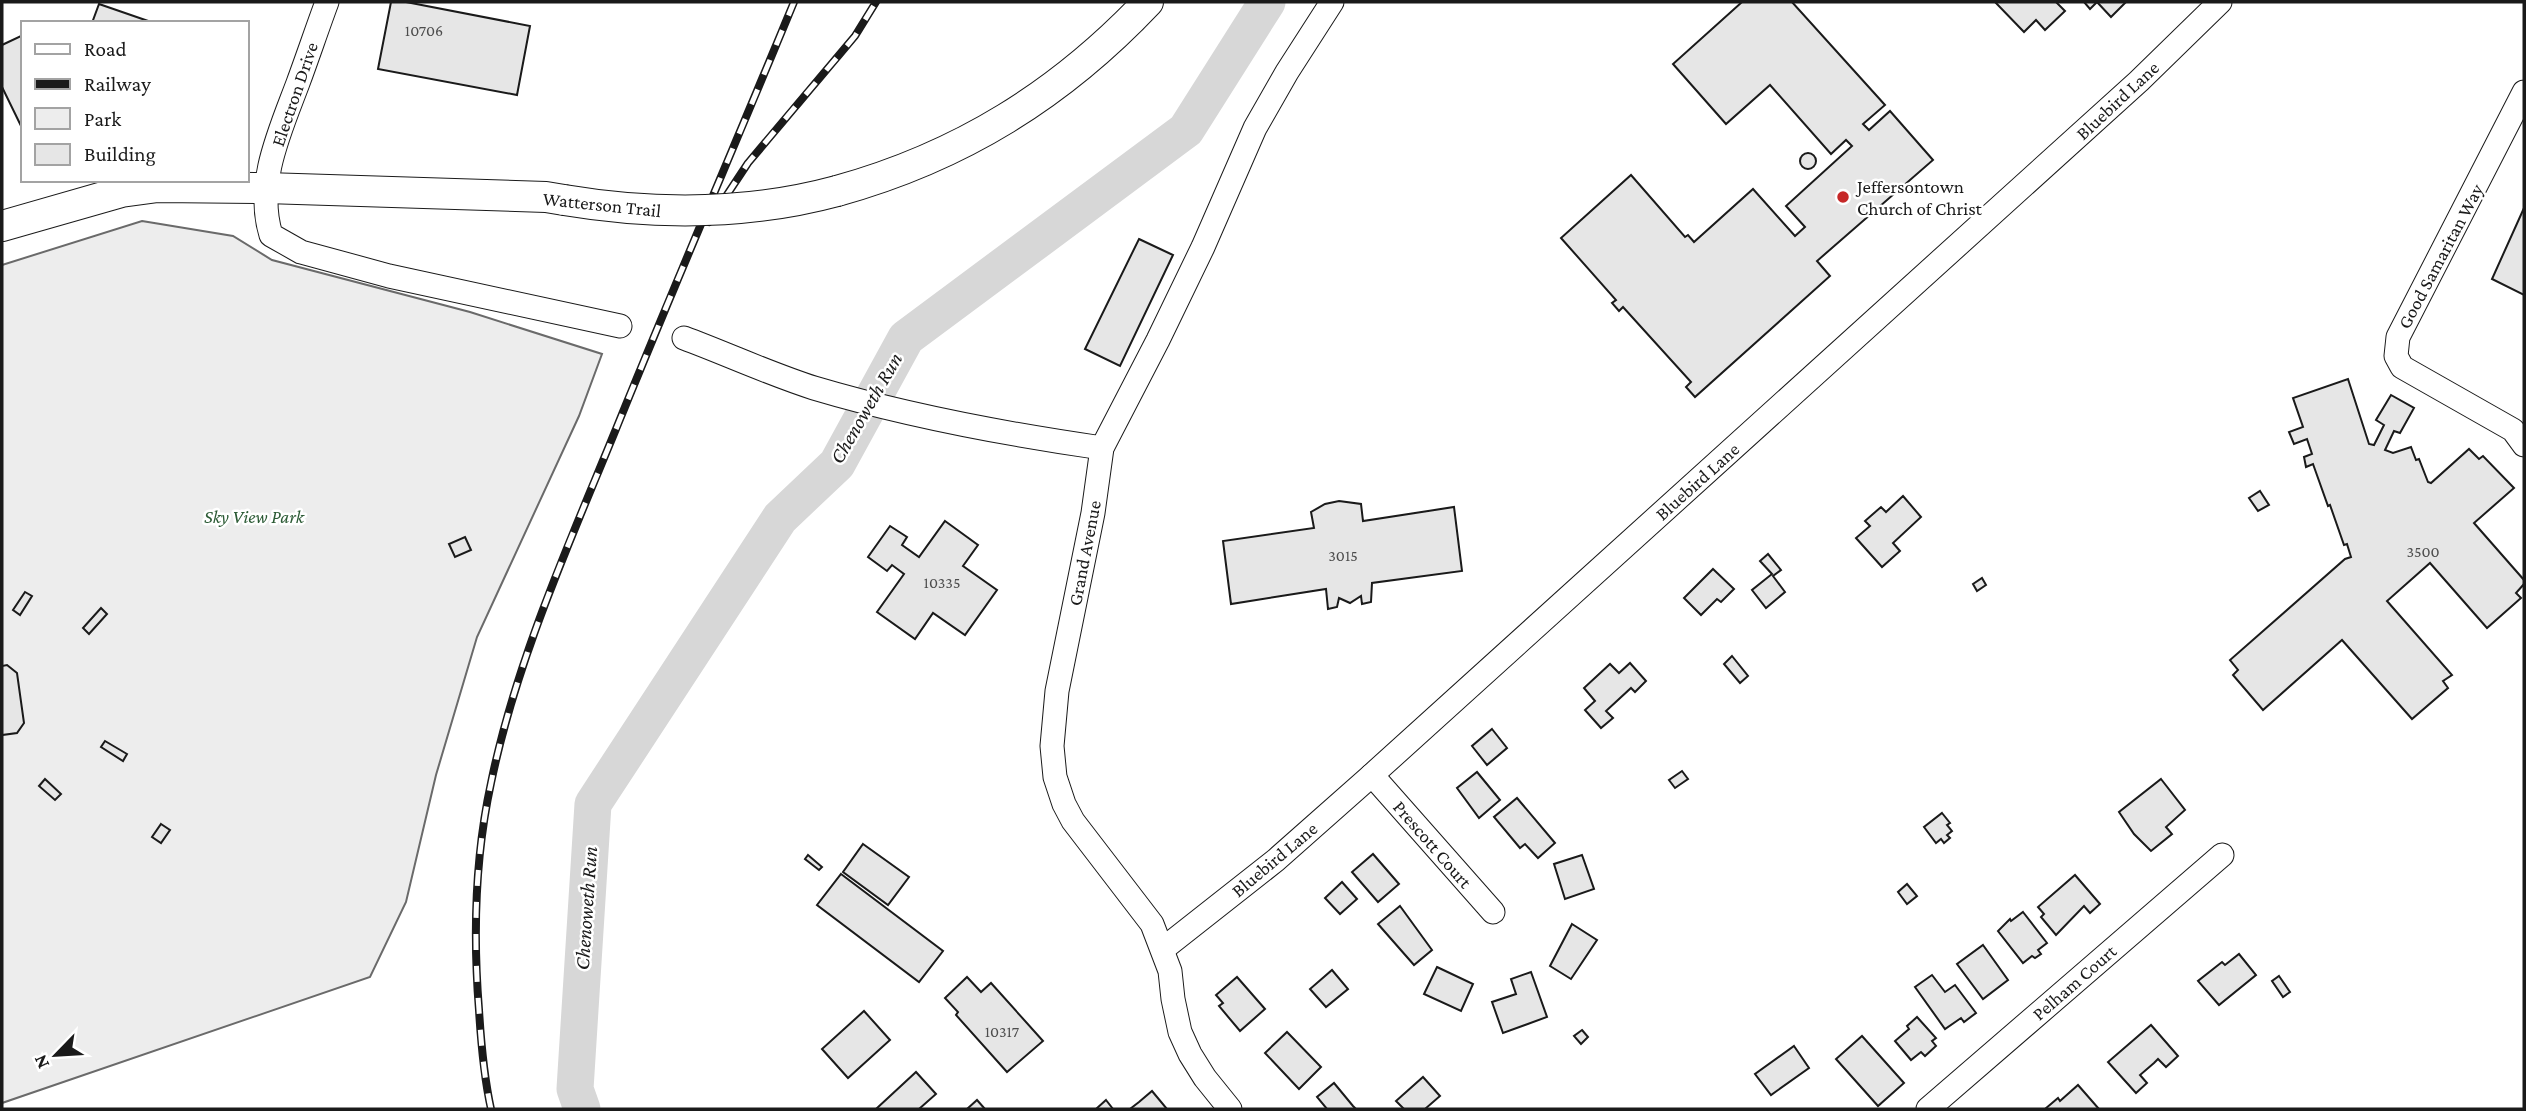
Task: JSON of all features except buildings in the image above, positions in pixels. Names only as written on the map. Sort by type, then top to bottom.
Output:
[{"type":"main road","name":"Watterson Trail","points":[[2,226],[121,192],[158,187],[546,197],[655,211],[765,205],[837,191],[873,181],[924,161],[974,138],[1022,110],[1088,60],[1148,2]]},
{"type":"street","name":"Electron Drive","points":[[327,2],[278,134],[266,188],[267,221],[271,235],[301,252],[389,276],[620,327]]},
{"type":"street","name":"Grand Avenue","points":[[1230,1109],[1205,1078],[1180,1032],[1170,971],[1152,923],[1073,821],[1064,804],[1055,777],[1052,746],[1057,691],[1093,513],[1102,448],[1158,340],[1255,128],[1332,2]]},
{"type":"street","name":"Bluebird Lane","points":[[1163,949],[1276,860],[1372,775],[2139,81],[2220,2]]},
{"type":"street","name":"Good Samaritan Way","points":[[2524,92],[2398,337],[2396,350],[2402,367],[2513,430],[2524,444]]},
{"type":"street","points":[[684,338],[813,387],[842,395],[951,423],[1028,438],[1102,448]]},
{"type":"street","name":"Prescott Court","points":[[1372,775],[1493,912]]},
{"type":"street","name":"Pelham Court","points":[[1928,1109],[2222,855]]},
{"type":"green space","name":"Sky View Park","points":[[142,221],[233,236],[272,260],[470,312],[602,354],[579,416],[477,637],[436,775],[406,902],[370,977],[2,1103],[2,265]]},
{"type":"waterway","name":"Chenoweth Run","points":[[582,1109],[575,1089],[593,804],[780,518],[837,464],[906,338],[1186,130],[1267,2]]},
{"type":"railway","points":[[491,1109],[480,1022],[476,953],[477,896],[491,783],[514,692],[562,559],[794,2]]},
{"type":"railway","points":[[709,222],[748,163],[855,36],[876,2]]},
{"type":"place","name":"Jeffersontown Church of Christ","points":[[1843,197]]}]
